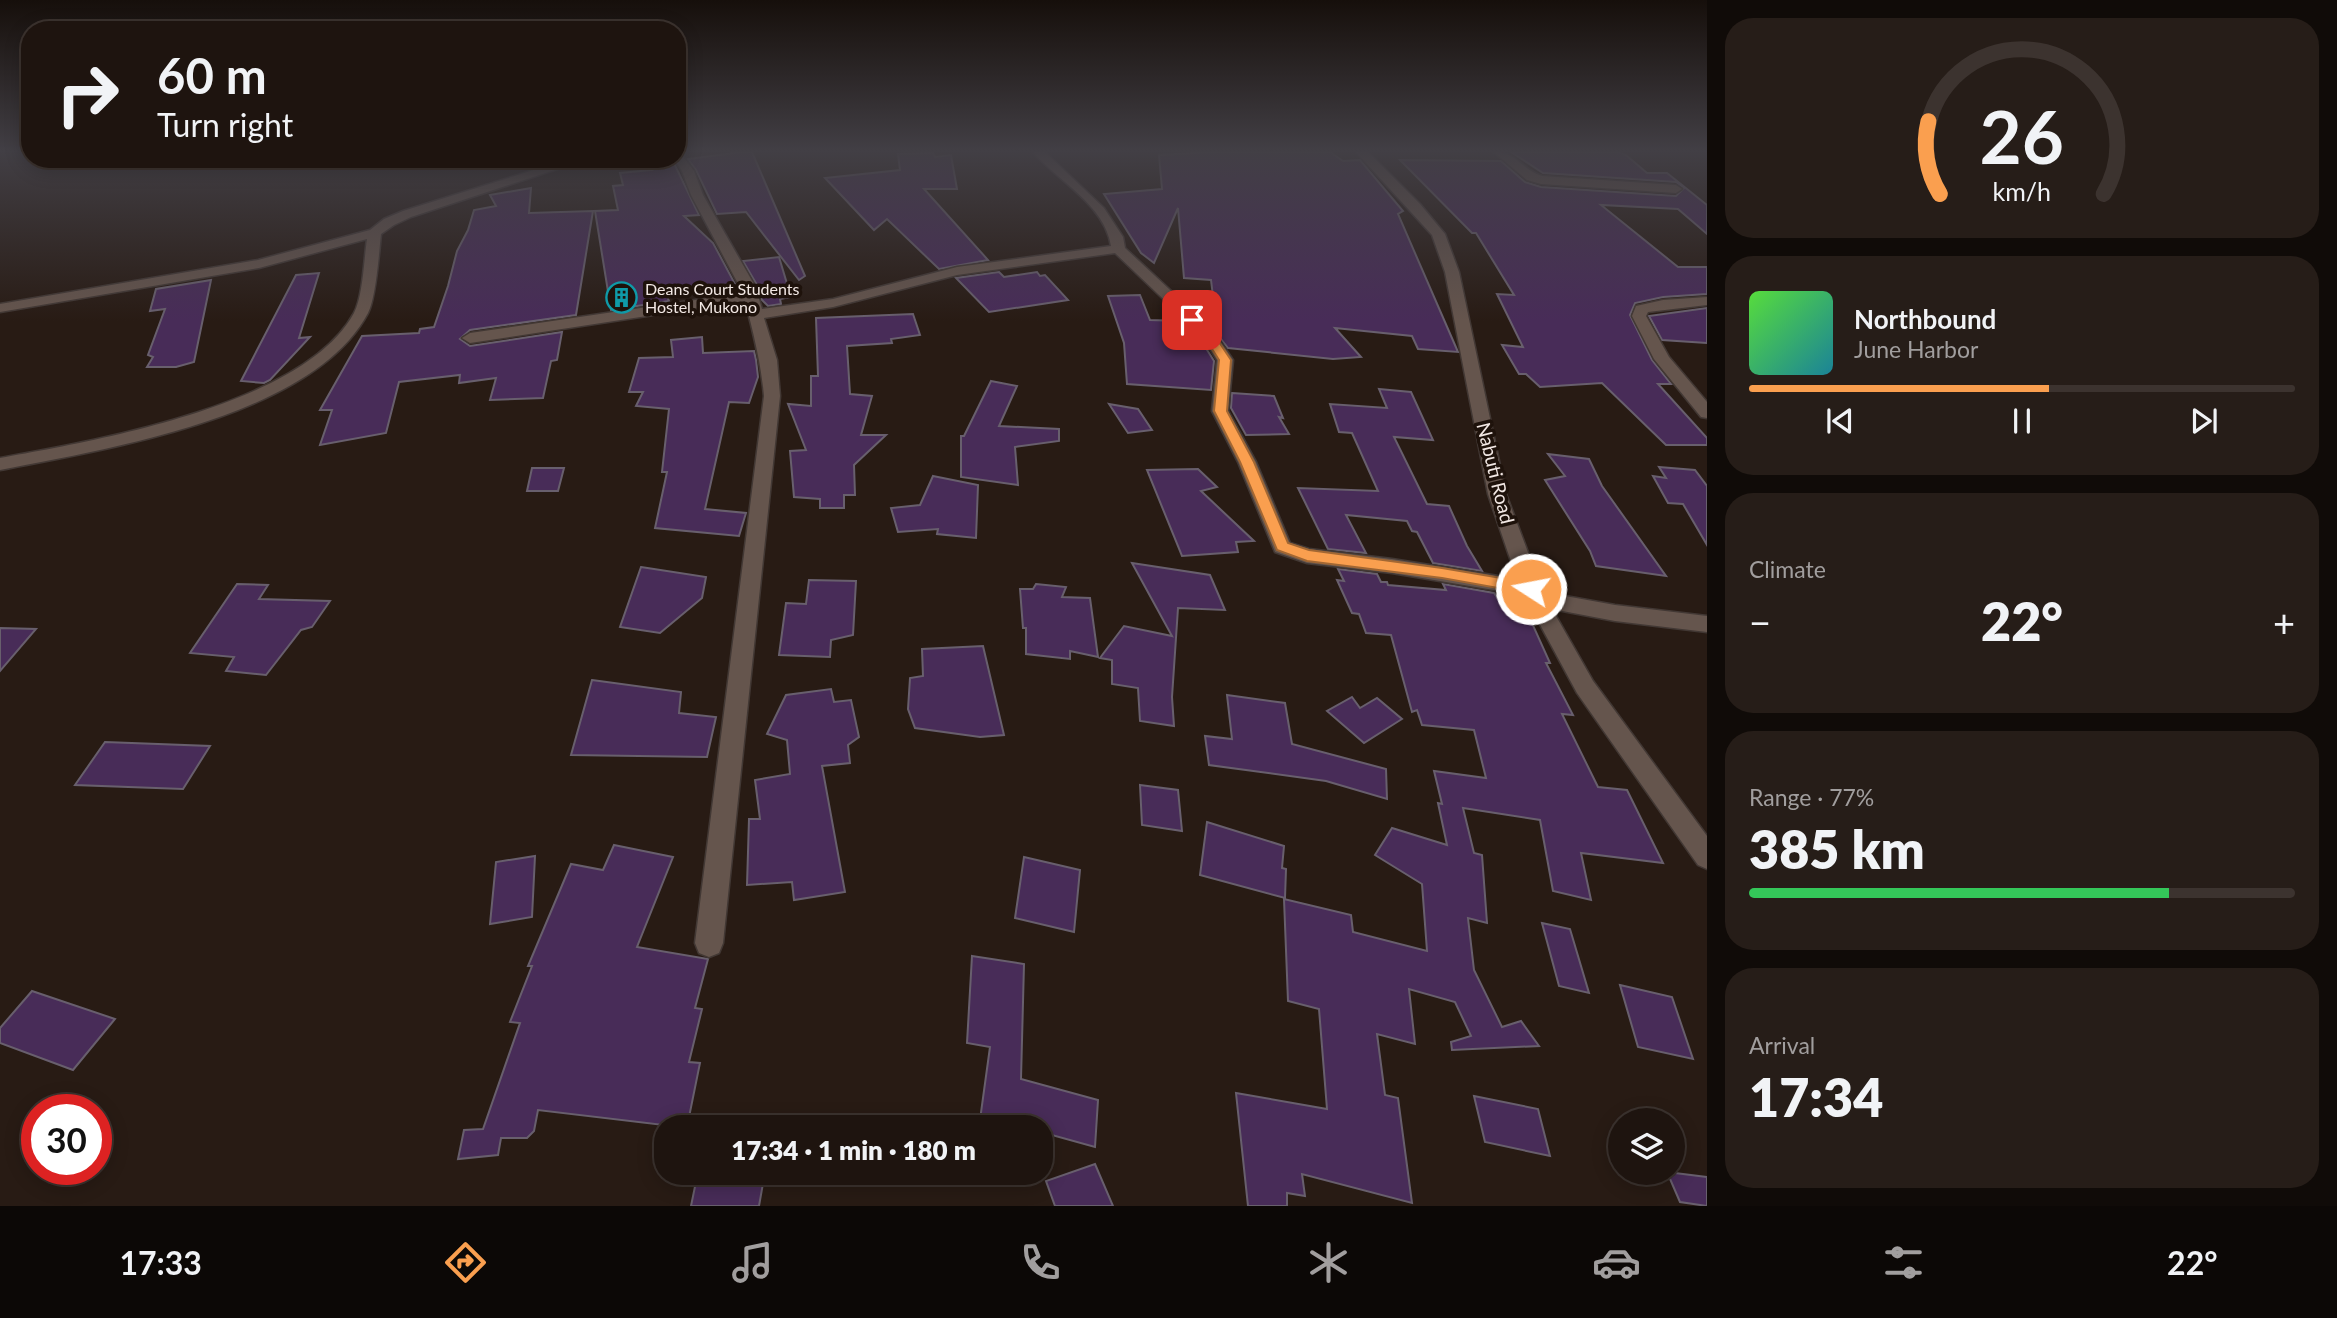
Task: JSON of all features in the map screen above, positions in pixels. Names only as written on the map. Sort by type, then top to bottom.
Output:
[{"type":"street","points":[[0,308],[247,266],[375,233],[389,222],[425,208]]},
{"type":"street","points":[[705,208],[731,253],[752,305],[769,359],[770,424],[709,943]]},
{"type":"street","points":[[1096,208],[1116,233],[1118,249],[1207,332],[1225,360],[1220,411],[1247,462],[1282,547],[1307,555],[1442,573],[1615,613],[1707,624]]},
{"type":"street","name":"Nabuti Road","points":[[1417,208],[1438,234],[1452,272],[1497,494],[1534,593],[1585,687],[1707,857]]},
{"type":"street","points":[[0,464],[112,443],[187,424],[251,398],[309,367],[341,339],[363,310],[375,233]]},
{"type":"street","points":[[470,338],[719,303],[833,303],[957,271],[1118,249]]},
{"type":"street","points":[[1707,301],[1663,304],[1642,309],[1639,316],[1662,359],[1707,413]]},
{"type":"building","points":[[529,208],[529,213],[593,211],[576,315],[470,330],[460,339],[470,346],[562,332],[557,360],[551,361],[543,398],[490,400],[496,378],[459,383],[460,375],[399,382],[386,433],[320,445],[332,410],[320,410],[362,336],[419,333],[420,329],[434,327],[457,251],[468,230],[474,210]]},
{"type":"building","points":[[696,208],[699,215],[684,216],[713,243],[735,284],[664,289],[669,301],[611,310],[595,211]]},
{"type":"building","points":[[714,208],[776,208],[805,276],[799,280],[746,212],[717,214]]},
{"type":"building","points":[[854,208],[941,208],[988,260],[939,269],[887,219],[874,230]]},
{"type":"building","points":[[1113,208],[1178,208],[1154,263],[1141,253]]},
{"type":"building","points":[[1178,208],[1401,208],[1403,211],[1398,214],[1458,352],[1418,349],[1412,336],[1335,328],[1361,357],[1333,359],[1228,348],[1207,321],[1216,321],[1211,280],[1184,278]]},
{"type":"building","points":[[1448,208],[1605,208],[1678,267],[1707,267],[1707,294],[1663,297],[1635,303],[1630,315],[1652,360],[1671,384],[1658,384],[1707,438],[1707,445],[1666,445],[1602,383],[1540,387],[1526,374],[1519,374],[1502,345],[1523,347],[1497,294],[1514,295],[1476,233],[1472,233]]},
{"type":"building","points":[[1664,208],[1707,208],[1707,234],[1678,209]]},
{"type":"building","points":[[779,257],[791,297],[780,299],[781,304],[768,306],[762,300],[743,261]]},
{"type":"building","points":[[999,272],[1004,277],[1037,272],[1040,276],[1045,275],[1068,300],[989,312],[956,278]]},
{"type":"building","points":[[319,273],[299,338],[310,337],[270,380],[264,383],[241,381],[296,275]]},
{"type":"building","points":[[211,280],[194,362],[176,367],[147,367],[153,357],[148,355],[165,309],[150,311],[156,289]]},
{"type":"building","points":[[1140,295],[1150,320],[1182,321],[1199,337],[1214,361],[1211,390],[1127,384],[1124,343],[1108,296]]},
{"type":"building","points":[[1707,308],[1707,343],[1662,340],[1649,316]]},
{"type":"building","points":[[913,314],[920,335],[891,339],[892,343],[847,346],[850,394],[872,396],[861,435],[886,435],[854,465],[855,495],[844,495],[844,508],[820,508],[820,499],[794,497],[790,451],[806,450],[788,404],[811,406],[811,376],[818,376],[816,318]]},
{"type":"building","points":[[702,337],[703,353],[754,351],[756,360],[758,377],[749,403],[729,402],[705,509],[746,513],[739,536],[655,528],[667,472],[662,472],[669,409],[636,406],[643,392],[629,392],[639,358],[673,357],[671,340]]},
{"type":"building","points":[[991,381],[1017,386],[999,426],[1059,429],[1059,441],[1015,447],[1018,485],[961,477],[961,436],[964,436]]},
{"type":"building","points":[[1379,389],[1411,392],[1433,440],[1394,437],[1427,504],[1449,506],[1482,571],[1433,563],[1417,532],[1412,531],[1407,521],[1346,515],[1366,553],[1328,549],[1298,488],[1378,491],[1352,433],[1339,432],[1330,404],[1387,408]]},
{"type":"building","points":[[1232,393],[1274,396],[1283,418],[1279,417],[1289,434],[1246,435],[1231,408]]},
{"type":"building","points":[[1109,404],[1138,409],[1152,430],[1128,433]]},
{"type":"building","points":[[1548,454],[1589,459],[1602,486],[1666,576],[1596,566],[1590,551],[1545,480],[1565,476]]},
{"type":"building","points":[[1659,467],[1695,470],[1707,486],[1707,545],[1683,504],[1668,503],[1653,476],[1666,478]]},
{"type":"building","points":[[532,468],[564,468],[558,491],[527,491]]},
{"type":"building","points":[[1198,469],[1217,487],[1201,491],[1254,541],[1236,542],[1238,552],[1182,556],[1147,470]]},
{"type":"building","points":[[933,476],[978,485],[976,538],[937,534],[938,529],[898,532],[891,508],[920,505]]},
{"type":"building","points":[[1132,563],[1210,575],[1225,610],[1178,608],[1172,697],[1174,726],[1140,721],[1138,688],[1112,684],[1112,660],[1100,658],[1124,626],[1172,636]]},
{"type":"building","points":[[641,567],[706,577],[702,598],[660,633],[620,627]]},
{"type":"building","points":[[1338,569],[1377,574],[1381,582],[1387,582],[1388,585],[1446,590],[1443,584],[1494,593],[1498,599],[1522,601],[1550,663],[1546,663],[1573,715],[1562,714],[1598,787],[1627,790],[1663,863],[1581,853],[1591,900],[1553,891],[1540,820],[1463,808],[1474,853],[1482,855],[1487,923],[1468,918],[1474,970],[1502,1027],[1521,1021],[1539,1046],[1452,1050],[1451,1042],[1471,1036],[1455,1002],[1409,989],[1415,1044],[1377,1034],[1385,1095],[1398,1098],[1412,1203],[1302,1174],[1305,1196],[1287,1193],[1287,1206],[1248,1206],[1236,1093],[1327,1109],[1319,1009],[1288,1001],[1284,899],[1351,915],[1353,932],[1427,951],[1422,884],[1375,855],[1392,828],[1447,845],[1438,803],[1442,804],[1434,771],[1486,778],[1474,730],[1422,725],[1417,710],[1412,712],[1391,635],[1366,633],[1359,614],[1352,613],[1337,580],[1344,581]]},
{"type":"building","points":[[809,580],[856,581],[853,635],[831,640],[830,657],[779,655],[786,603],[806,604]]},
{"type":"building","points":[[237,584],[268,585],[259,599],[330,601],[312,627],[301,630],[266,675],[226,671],[234,657],[190,653]]},
{"type":"building","points":[[1036,584],[1066,587],[1062,597],[1090,598],[1098,657],[1070,651],[1070,659],[1026,654],[1026,628],[1023,628],[1020,589],[1033,589]]},
{"type":"building","points":[[0,628],[36,629],[0,671]]},
{"type":"building","points":[[983,646],[1004,735],[980,737],[915,728],[908,709],[910,678],[923,676],[922,649]]},
{"type":"building","points":[[592,680],[681,692],[679,713],[716,717],[707,757],[571,755]]},
{"type":"building","points":[[831,689],[834,702],[851,700],[859,737],[848,745],[850,763],[822,766],[845,892],[794,900],[792,882],[747,885],[749,819],[760,819],[755,780],[790,774],[787,740],[767,734],[786,695]]},
{"type":"building","points":[[1227,695],[1285,703],[1292,744],[1386,769],[1387,799],[1326,781],[1209,765],[1205,736],[1232,739]]},
{"type":"building","points":[[1352,697],[1360,708],[1377,698],[1402,719],[1364,743],[1327,711]]},
{"type":"building","points":[[105,742],[210,746],[183,789],[75,785]]},
{"type":"building","points":[[1140,785],[1178,790],[1182,831],[1142,825]]},
{"type":"building","points":[[1207,822],[1284,846],[1282,868],[1286,869],[1285,898],[1200,875]]},
{"type":"building","points":[[614,845],[673,857],[637,947],[708,959],[695,1008],[702,1009],[689,1062],[700,1063],[689,1115],[654,1115],[654,1124],[538,1110],[534,1131],[527,1138],[501,1138],[498,1155],[458,1159],[464,1130],[483,1129],[520,1023],[510,1022],[532,966],[528,966],[571,864],[603,870]]},
{"type":"building","points":[[535,856],[532,917],[490,924],[496,862]]},
{"type":"building","points":[[1024,857],[1080,870],[1074,932],[1015,918]]},
{"type":"building","points":[[1542,923],[1570,929],[1589,993],[1559,986]]},
{"type":"building","points":[[972,956],[1024,964],[1021,1079],[1098,1100],[1095,1147],[1053,1135],[1053,1115],[981,1115],[990,1047],[967,1043]]},
{"type":"building","points":[[1620,985],[1672,997],[1693,1059],[1638,1047]]},
{"type":"building","points":[[32,991],[115,1019],[73,1070],[0,1043],[0,1028]]},
{"type":"building","points":[[1474,1096],[1538,1109],[1550,1156],[1485,1142]]},
{"type":"building","points":[[1095,1164],[1113,1206],[1055,1206],[1047,1185],[1053,1185],[1053,1179]]},
{"type":"building","points":[[1685,1174],[1707,1177],[1707,1206],[1680,1202],[1673,1185],[1685,1185]]},
{"type":"building","points":[[695,1185],[763,1185],[759,1206],[691,1206]]},
{"type":"place","name":"Deans Court Students Hostel, Mukono","points":[[622,297]]},
{"type":"route","points":[[1192,320],[1207,332],[1225,360],[1225,382],[1220,411],[1247,462],[1282,547],[1307,555],[1442,573],[1531,589]]}]
